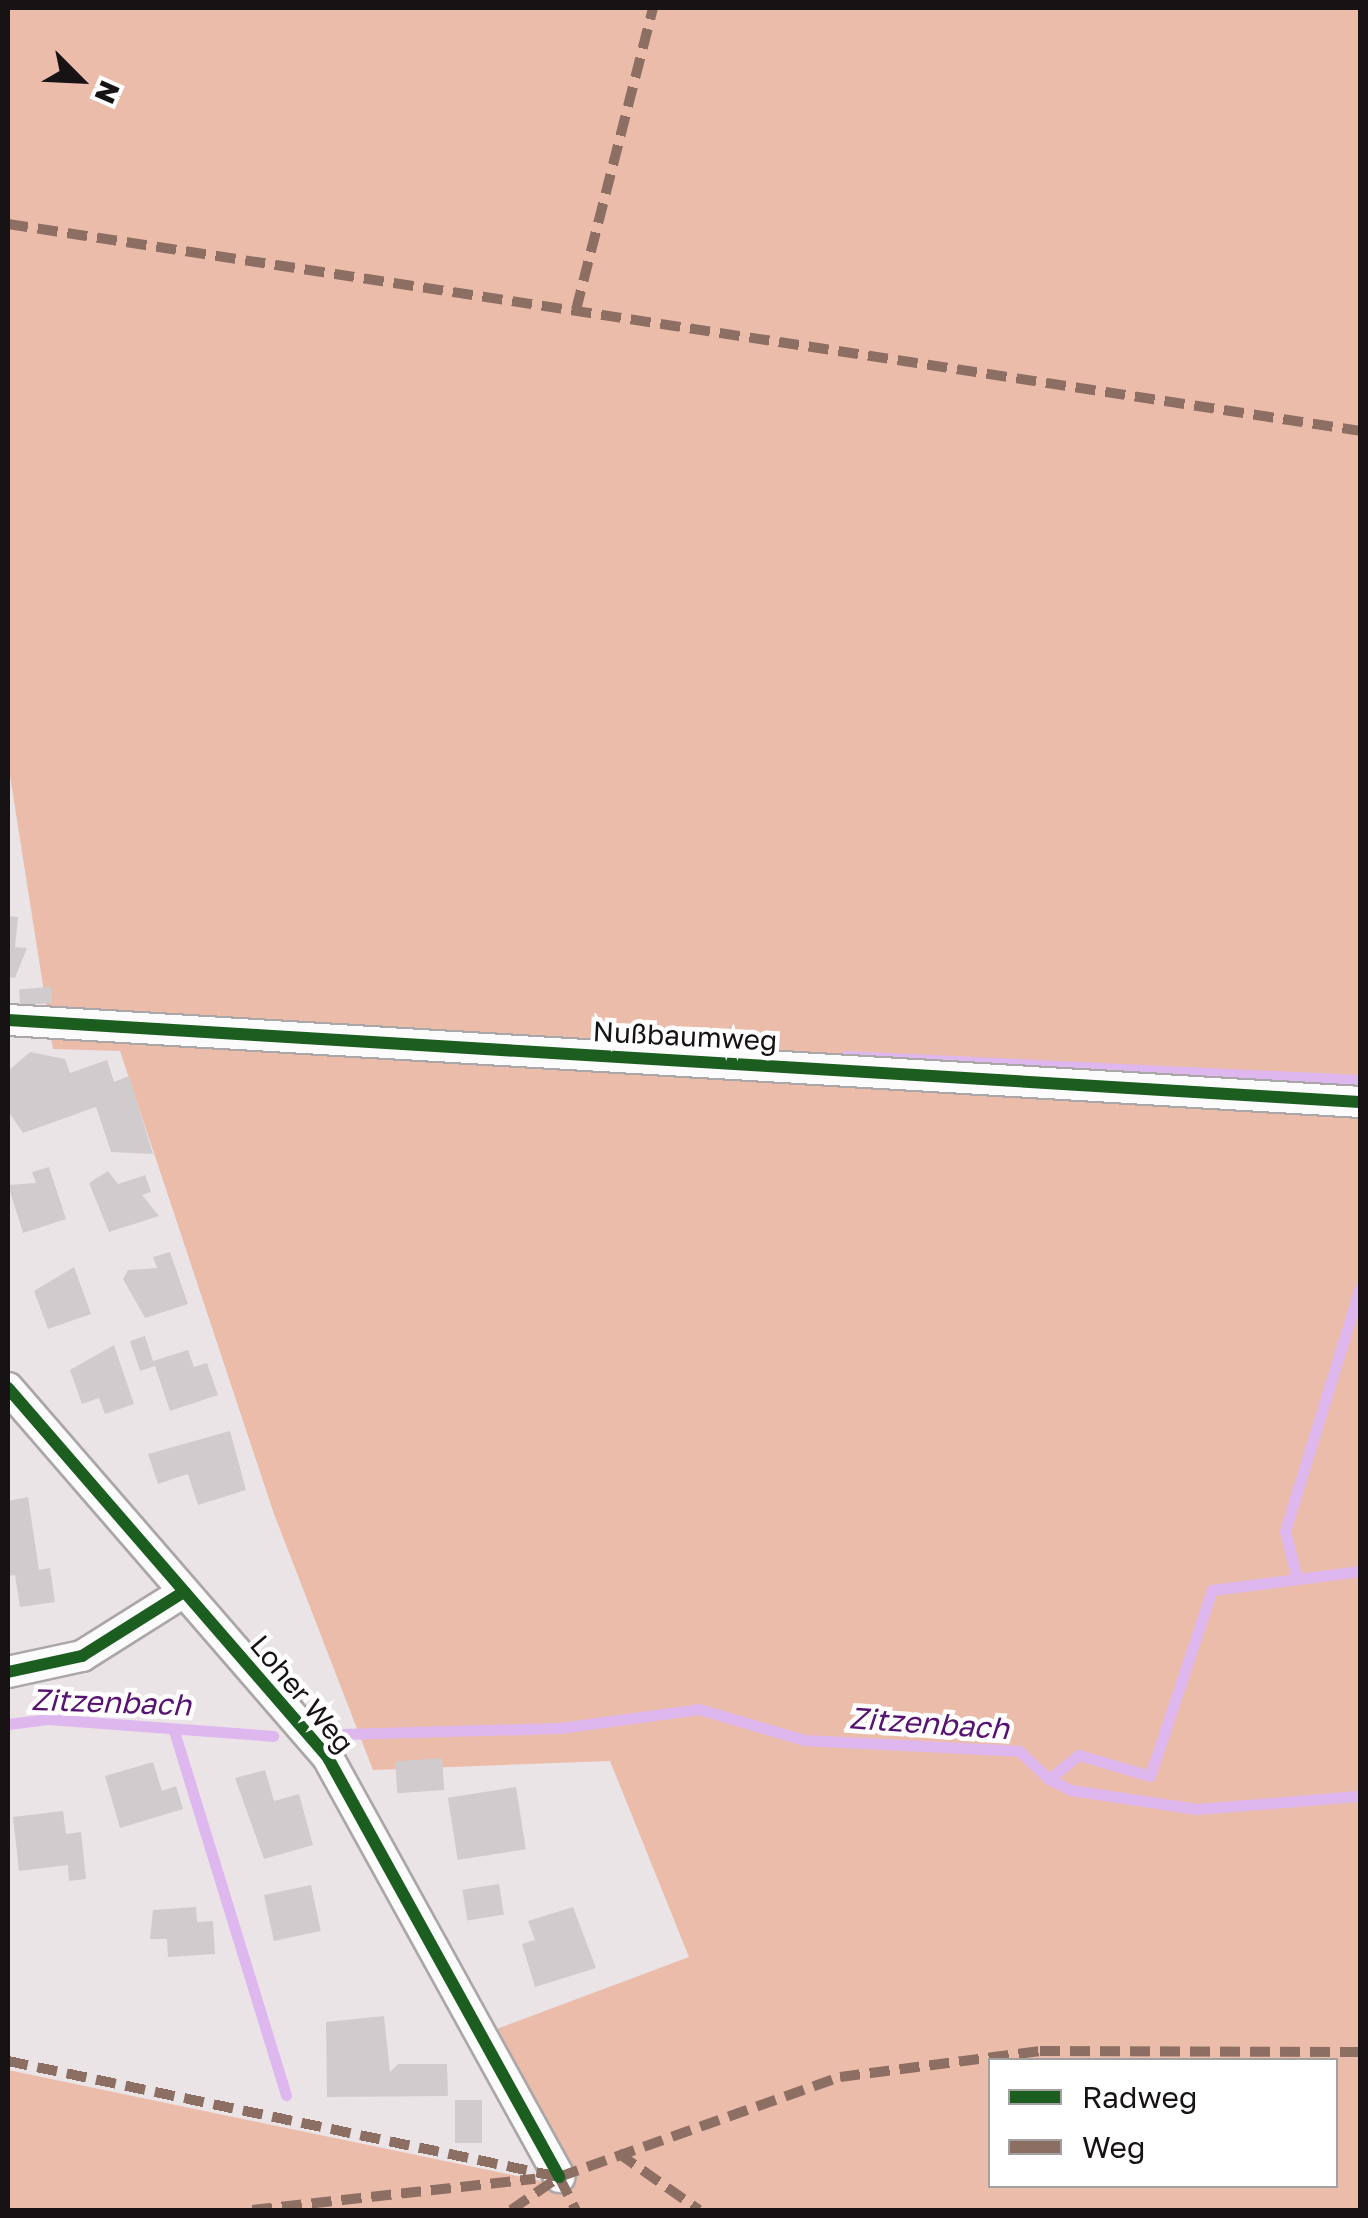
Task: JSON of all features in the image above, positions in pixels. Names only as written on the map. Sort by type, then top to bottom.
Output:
[{"type":"street","name":"Nußbaumweg","points":[[8,1020],[1360,1102]]},
{"type":"street","name":"Loher Weg","points":[[8,1388],[327,1756],[559,2177]]},
{"type":"street","points":[[8,1672],[82,1656],[182,1593]]},
{"type":"shaded area","points":[[8,8],[1360,8],[1360,2210],[8,2210],[8,2070],[570,2187],[491,2031],[689,1957],[610,1761],[373,1770],[274,1514],[120,1051],[53,1049],[8,763]]},
{"type":"building","points":[[8,916],[18,917],[15,947],[27,948],[15,978],[8,977]]},
{"type":"building","points":[[51,987],[52,1003],[20,1005],[19,989]]},
{"type":"building","points":[[30,1052],[65,1059],[70,1073],[107,1060],[114,1082],[129,1076],[153,1154],[111,1152],[96,1107],[23,1133],[8,1111],[8,1071]]},
{"type":"building","points":[[49,1167],[66,1219],[23,1233],[8,1185],[36,1183],[32,1172]]},
{"type":"building","points":[[108,1171],[118,1184],[145,1175],[151,1192],[142,1195],[159,1216],[109,1232],[89,1183]]},
{"type":"building","points":[[170,1252],[188,1304],[145,1318],[123,1279],[128,1270],[157,1268],[153,1257]]},
{"type":"building","points":[[74,1267],[91,1314],[48,1329],[34,1291]]},
{"type":"building","points":[[145,1336],[153,1361],[188,1350],[194,1367],[207,1363],[218,1395],[170,1411],[155,1366],[140,1371],[130,1341]]},
{"type":"building","points":[[114,1345],[134,1404],[105,1414],[99,1398],[82,1404],[70,1370]]},
{"type":"building","points":[[230,1431],[246,1490],[198,1505],[188,1474],[158,1484],[148,1454]]},
{"type":"building","points":[[28,1497],[39,1570],[50,1568],[55,1602],[20,1607],[15,1575],[8,1576],[8,1501]]},
{"type":"building","points":[[442,1758],[444,1790],[397,1793],[395,1761]]},
{"type":"building","points":[[153,1762],[162,1791],[176,1786],[183,1809],[120,1828],[105,1776]]},
{"type":"building","points":[[265,1770],[274,1801],[299,1794],[313,1845],[264,1859],[235,1778]]},
{"type":"building","points":[[516,1787],[526,1849],[458,1860],[448,1798]]},
{"type":"building","points":[[63,1811],[66,1834],[81,1832],[86,1879],[69,1881],[68,1865],[19,1871],[13,1817]]},
{"type":"building","points":[[499,1884],[504,1915],[467,1920],[462,1890]]},
{"type":"building","points":[[311,1885],[321,1931],[274,1941],[264,1895]]},
{"type":"building","points":[[196,1907],[197,1922],[213,1921],[215,1954],[168,1957],[167,1939],[150,1939],[153,1910]]},
{"type":"building","points":[[573,1907],[596,1968],[535,1987],[522,1944],[535,1940],[528,1921]]},
{"type":"building","points":[[384,2016],[390,2072],[398,2064],[447,2064],[448,2096],[327,2097],[326,2022]]},
{"type":"building","points":[[455,2100],[482,2100],[482,2143],[455,2143]]},
{"type":"waterway","points":[[845,1056],[1360,1080]]},
{"type":"waterway","points":[[1297,1579],[1285,1531],[1360,1287]]},
{"type":"waterway","name":"Zitzenbach","points":[[343,1734],[559,1728],[699,1709],[804,1740],[1019,1751],[1049,1779],[1079,1755],[1150,1776],[1212,1590],[1360,1571]]},
{"type":"waterway","name":"Zitzenbach","points":[[8,1724],[48,1719],[273,1736]]},
{"type":"waterway","points":[[174,1731],[286,2095]]},
{"type":"waterway","points":[[1049,1779],[1071,1790],[1197,1809],[1360,1796]]},
{"type":"marked path","points":[[576,310],[653,8]]},
{"type":"marked path","points":[[8,224],[1360,431]]},
{"type":"marked path","points":[[511,2210],[559,2177],[840,2077],[1040,2051],[1360,2052]]},
{"type":"marked path","points":[[8,2061],[559,2177]]},
{"type":"marked path","points":[[618,2153],[699,2210]]},
{"type":"marked path","points":[[559,2177],[576,2210]]},
{"type":"marked path","points":[[252,2210],[535,2179]]},
{"type":"cycle path","points":[[8,1020],[1360,1102]]},
{"type":"cycle path","points":[[8,1388],[327,1756],[559,2177]]},
{"type":"cycle path","points":[[8,1672],[82,1656],[182,1593]]}]
